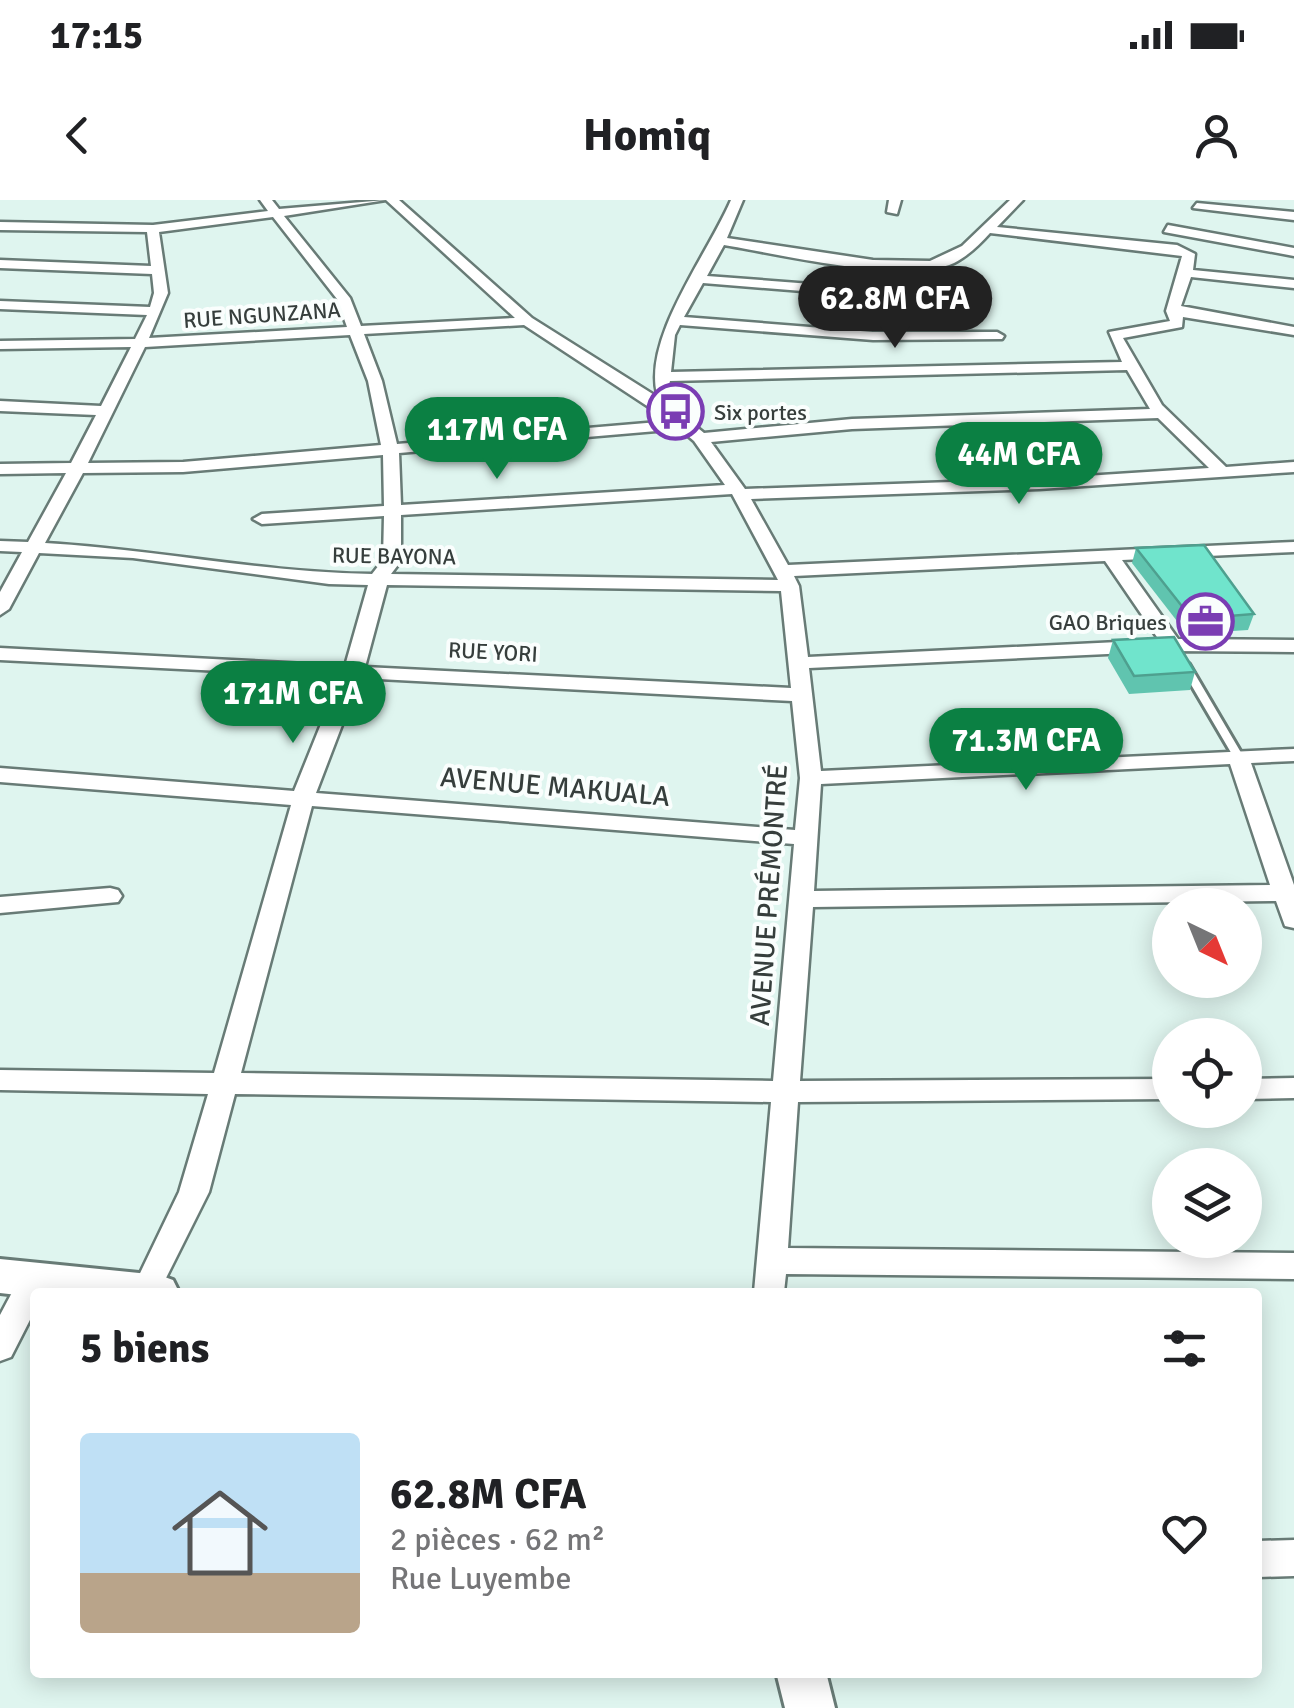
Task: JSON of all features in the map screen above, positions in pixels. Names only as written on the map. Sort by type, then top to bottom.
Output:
[{"type":"street","points":[[0,226],[153,229],[270,207],[380,200]]},
{"type":"street","name":"AVENUE PRÉMONTRÉ","points":[[392,200],[528,321],[662,406],[692,431],[738,492],[786,579],[800,663],[811,778],[770,1288]]},
{"type":"street","points":[[662,406],[663,348],[720,241],[737,200]]},
{"type":"street","points":[[720,241],[920,267],[954,257],[1018,200]]},
{"type":"street","points":[[1198,206],[1294,216]]},
{"type":"street","points":[[153,1288],[194,1192],[228,1084],[313,764],[354,669],[380,576],[392,561],[390,510],[394,478],[389,446],[356,328],[324,272],[270,207]]},
{"type":"street","points":[[0,609],[143,344],[156,311],[158,270],[153,229]]},
{"type":"street","points":[[1168,229],[1294,252]]},
{"type":"street","points":[[984,230],[1182,250],[1189,254],[1173,311],[1174,326],[1124,329],[1114,334],[1128,366],[1164,413],[1222,472]]},
{"type":"street","points":[[0,264],[158,270]]},
{"type":"street","points":[[1186,272],[1294,284]]},
{"type":"street","points":[[701,279],[877,293]]},
{"type":"street","points":[[0,304],[156,311]]},
{"type":"street","points":[[1173,311],[1294,331]]},
{"type":"street","name":"RUE NGUNZANA","points":[[0,346],[143,344],[356,328],[528,321]]},
{"type":"street","points":[[677,321],[873,336],[998,336]]},
{"type":"street","points":[[662,377],[1128,366]]},
{"type":"street","points":[[0,406],[108,411]]},
{"type":"street","points":[[0,469],[184,467],[389,446],[1164,413]]},
{"type":"street","points":[[262,519],[738,492],[1294,467]]},
{"type":"street","name":"RUE BAYONA","points":[[0,546],[133,553],[329,578],[786,579],[1294,547]]},
{"type":"street","points":[[1112,559],[1172,645]]},
{"type":"street","points":[[800,663],[1172,645],[1294,646]]},
{"type":"street","name":"RUE YORI","points":[[0,654],[134,664],[354,669],[804,695]]},
{"type":"street","points":[[811,778],[1294,755]]},
{"type":"street","points":[[1238,756],[1290,893],[1294,920]]},
{"type":"street","name":"AVENUE MAKUALA","points":[[0,775],[806,838]]},
{"type":"street","points":[[801,899],[1290,893]]},
{"type":"street","points":[[0,906],[110,896]]},
{"type":"street","points":[[0,1080],[784,1092],[1152,1089]]},
{"type":"street","points":[[1262,1089],[1294,1088]]},
{"type":"street","points":[[772,1261],[1294,1266]]},
{"type":"street","points":[[0,1346],[17,1277],[123,1288]]},
{"type":"street","points":[[1262,1559],[1294,1558]]},
{"type":"street","points":[[802,1678],[810,1708]]},
{"type":"lane","points":[[1172,645],[1238,756]]},
{"type":"building","points":[[1204,545],[1254,614],[1192,619],[1136,548]]},
{"type":"building","points":[[1174,637],[1195,672],[1134,676],[1113,640]]},
{"type":"place","name":"Six portes","points":[[675,412]]},
{"type":"place","name":"GAO Briques","points":[[1206,622]]}]
